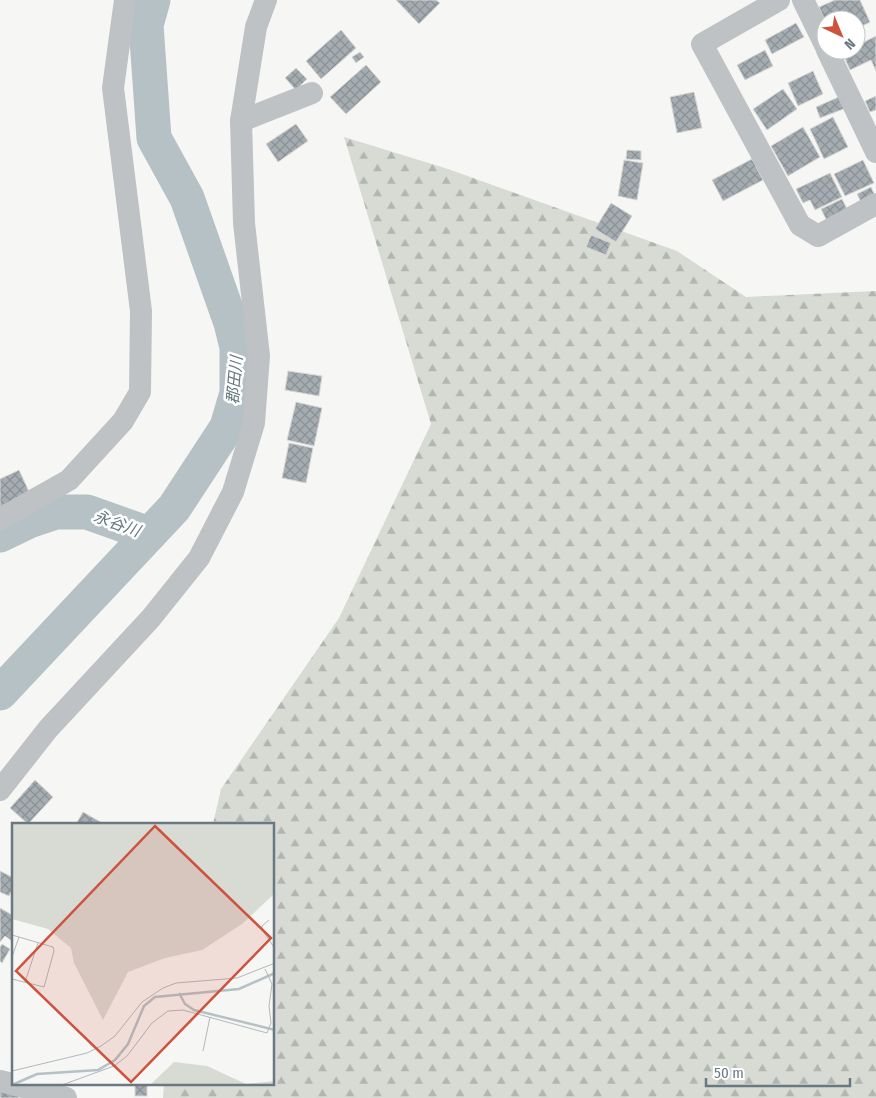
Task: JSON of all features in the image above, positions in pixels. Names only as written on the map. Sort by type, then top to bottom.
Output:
[{"type":"street","points":[[0,519],[68,480],[123,421],[140,392],[141,311],[113,88],[125,0]]},
{"type":"street","points":[[0,790],[48,729],[151,618],[199,558],[233,492],[254,423],[260,356],[244,223],[241,121],[256,27],[266,0]]},
{"type":"street","points":[[779,0],[702,44],[800,225],[818,236],[876,204]]},
{"type":"street","points":[[804,0],[816,26]]},
{"type":"street","points":[[832,60],[876,152]]},
{"type":"street","points":[[241,121],[312,93]]},
{"type":"street","points":[[19,1086],[66,1098]]},
{"type":"green space","points":[[344,137],[448,169],[677,251],[746,297],[876,291],[876,1098],[163,1098],[164,1086],[275,1086],[275,823],[213,823],[221,789],[339,618],[431,424]]},
{"type":"building","points":[[396,0],[436,0],[440,3],[419,24]]},
{"type":"building","points":[[835,0],[860,0],[865,10],[820,10],[819,7]]},
{"type":"building","points":[[866,13],[870,22],[866,24]]},
{"type":"building","points":[[796,23],[804,37],[772,54],[765,40]]},
{"type":"building","points":[[341,30],[356,48],[321,79],[306,61]]},
{"type":"building","points":[[876,36],[876,71],[871,60],[850,70],[846,60],[866,60],[866,41]]},
{"type":"building","points":[[765,50],[773,66],[745,80],[737,65]]},
{"type":"building","points":[[360,52],[364,57],[356,63],[352,57]]},
{"type":"building","points":[[366,65],[381,82],[346,114],[330,97]]},
{"type":"building","points":[[296,68],[307,79],[296,90],[285,78]]},
{"type":"building","points":[[813,71],[823,94],[798,106],[788,83]]},
{"type":"building","points":[[783,89],[797,109],[767,130],[753,109]]},
{"type":"building","points":[[694,92],[702,128],[677,133],[670,97]]},
{"type":"building","points":[[841,96],[846,108],[820,118],[816,107]]},
{"type":"building","points":[[876,96],[876,110],[870,112],[865,101]]},
{"type":"building","points":[[833,117],[848,147],[824,159],[810,129]]},
{"type":"building","points":[[296,124],[308,141],[278,162],[266,144]]},
{"type":"building","points":[[803,127],[820,157],[788,176],[771,146]]},
{"type":"building","points":[[627,150],[641,151],[641,160],[626,159]]},
{"type":"building","points":[[752,159],[763,180],[723,201],[712,180]]},
{"type":"building","points":[[624,160],[643,163],[637,200],[618,196]]},
{"type":"building","points":[[863,160],[874,183],[845,196],[834,174]]},
{"type":"building","points":[[830,173],[842,197],[815,210],[810,200],[803,203],[796,189]]},
{"type":"building","points":[[871,187],[876,198],[863,206],[857,194]]},
{"type":"building","points":[[842,199],[849,213],[828,223],[821,209]]},
{"type":"building","points":[[611,203],[632,216],[616,242],[595,229]]},
{"type":"building","points":[[591,235],[611,243],[606,255],[586,247]]},
{"type":"building","points":[[288,371],[322,376],[319,396],[285,390]]},
{"type":"building","points":[[296,402],[322,408],[314,446],[287,440]]},
{"type":"building","points":[[289,443],[313,448],[306,483],[282,478]]},
{"type":"building","points":[[19,470],[31,496],[0,510],[0,479]]},
{"type":"building","points":[[35,780],[53,797],[29,823],[10,808]]},
{"type":"building","points":[[83,812],[102,823],[77,823]]},
{"type":"building","points":[[0,871],[12,877],[12,890],[9,896],[0,892]]},
{"type":"building","points":[[0,908],[12,915],[12,941],[5,936],[0,942]]},
{"type":"building","points":[[2,944],[10,949],[2,963],[0,961],[0,947]]},
{"type":"building","points":[[135,1086],[147,1086],[147,1096],[135,1096]]},
{"type":"building","points":[[0,1089],[19,1094],[18,1098],[0,1098]]},
{"type":"waterway","name":"郡田川","points":[[0,693],[174,508],[227,427],[237,393],[237,347],[231,323],[187,198],[154,138],[146,25],[153,0]]},
{"type":"waterway","name":"永谷川","points":[[0,535],[29,521],[56,512],[87,512],[149,534]]}]
